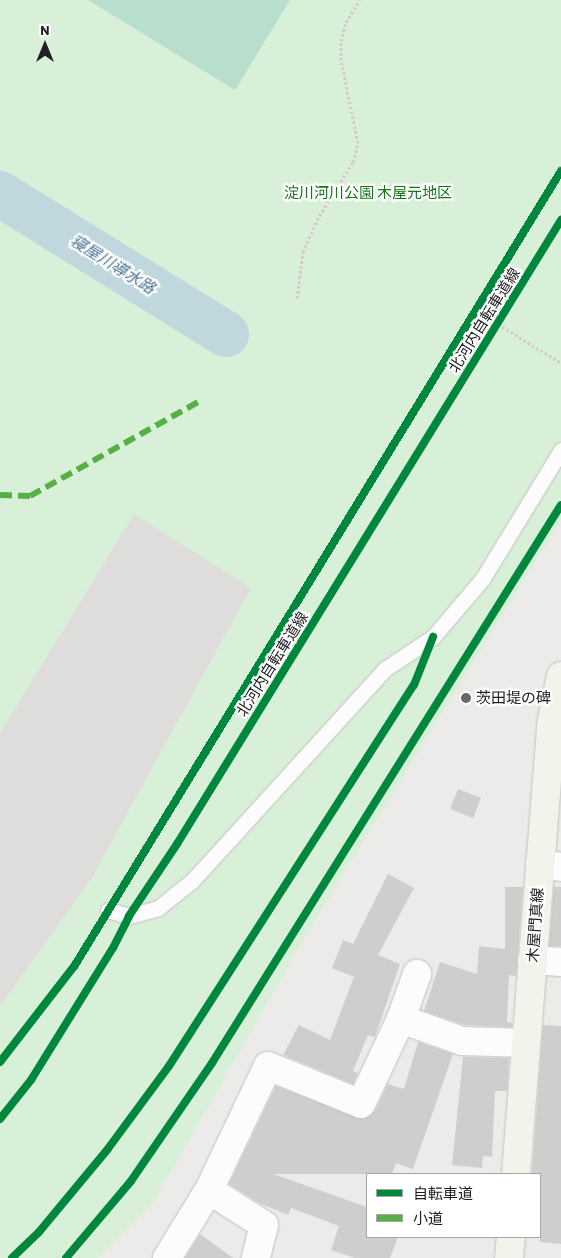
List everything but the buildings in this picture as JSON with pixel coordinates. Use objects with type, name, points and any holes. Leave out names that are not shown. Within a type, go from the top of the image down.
[{"type":"main road","name":"木屋門真線","points":[[516,1173],[532,960],[550,865],[554,775],[550,725],[561,676]]},
{"type":"main road","points":[[509,1258],[511,1238]]},
{"type":"street","points":[[532,960],[561,962]]},
{"type":"street","points":[[167,1258],[209,1190],[268,1066],[361,1104],[401,1019],[418,974]]},
{"type":"street","points":[[401,1019],[462,1041],[526,1043]]},
{"type":"street","points":[[209,1190],[264,1225],[256,1258]]},
{"type":"lane","points":[[108,910],[129,916],[158,908],[192,881],[385,669],[433,637],[484,578],[561,450]]},
{"type":"path","points":[[297,298],[304,252],[316,220],[352,162],[358,143],[341,60],[341,41],[346,22],[360,0]]},
{"type":"path","points":[[498,324],[561,363]]},
{"type":"green space","name":"淀川河川公園 木屋元地区","points":[[0,0],[561,0],[561,520],[308,932],[154,1202],[98,1258],[0,1258]]},
{"type":"green space","points":[[88,0],[290,0],[235,90]]},
{"type":"shaded area","points":[[134,514],[251,588],[90,881],[0,1006],[0,733]]},
{"type":"waterway","name":"寝屋川導水路","points":[[0,194],[226,334]]},
{"type":"marked path","points":[[0,495],[30,496],[202,400]]},
{"type":"cycle path","name":"北河内自転車道線","points":[[0,1062],[75,965],[561,171]]},
{"type":"cycle path","name":"北河内自転車道線","points":[[0,1119],[31,1080],[113,948],[129,916],[177,844],[561,220]]},
{"type":"cycle path","points":[[66,1258],[131,1181],[212,1063],[561,505]]},
{"type":"cycle path","points":[[12,1258],[39,1232],[107,1150],[169,1066],[414,685],[433,637]]},
{"type":"place","name":"茨田堤の碑","points":[[466,698]]}]
